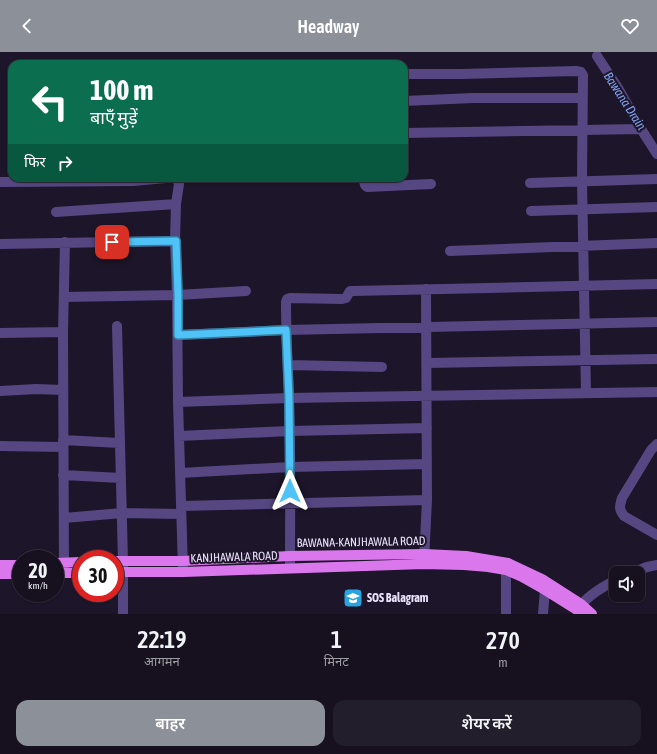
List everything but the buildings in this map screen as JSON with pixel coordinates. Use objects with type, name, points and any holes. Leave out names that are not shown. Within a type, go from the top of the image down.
[{"type":"main road","name":"BAWANA-KANJHAWALA ROAD","points":[[124,561],[182,561],[290,556],[424,559],[466,556],[507,567],[546,586],[580,609],[592,614]]},
{"type":"main road","name":"KANJHAWALA ROAD","points":[[124,572],[183,572],[290,568],[424,559]]},
{"type":"main road","points":[[0,565],[12,565]]},
{"type":"main road","points":[[0,574],[12,574]]},
{"type":"street","points":[[596,56],[618,88],[657,154]]},
{"type":"street","points":[[408,74],[576,71],[581,72],[583,75],[582,181],[586,393]]},
{"type":"street","points":[[408,101],[473,98],[582,98]]},
{"type":"street","points":[[408,133],[641,129]]},
{"type":"street","points":[[530,182],[657,179]]},
{"type":"street","points":[[178,182],[176,204],[176,241],[178,295],[178,402],[183,572]]},
{"type":"street","points":[[364,182],[367,187],[431,184]]},
{"type":"street","points":[[56,212],[176,204]]},
{"type":"street","points":[[531,211],[657,207]]},
{"type":"street","points":[[0,244],[176,241]]},
{"type":"street","points":[[61,550],[64,518],[63,332],[65,242]]},
{"type":"street","points":[[450,251],[657,243]]},
{"type":"street","points":[[290,568],[290,431],[286,330],[287,299],[342,299],[346,298],[350,291],[657,284]]},
{"type":"street","points":[[424,559],[427,500],[426,289]]},
{"type":"street","points":[[64,297],[178,295],[246,291]]},
{"type":"street","points":[[178,335],[286,330],[657,322]]},
{"type":"street","points":[[117,326],[122,512],[120,550]]},
{"type":"street","points":[[0,333],[63,332]]},
{"type":"street","points":[[426,362],[657,359]]},
{"type":"street","points":[[288,365],[382,367]]},
{"type":"street","points":[[0,391],[36,389],[63,390]]},
{"type":"street","points":[[178,402],[289,398],[657,392]]},
{"type":"street","points":[[179,436],[290,431],[427,428]]},
{"type":"street","points":[[0,446],[120,443]]},
{"type":"street","points":[[657,444],[651,450],[622,498],[620,511],[624,516],[657,535]]},
{"type":"street","points":[[180,473],[290,467],[427,464]]},
{"type":"street","points":[[63,475],[121,478]]},
{"type":"street","points":[[64,518],[122,512],[290,503],[427,500]]},
{"type":"street","points":[[645,568],[657,565]]},
{"type":"street","points":[[506,614],[507,567]]},
{"type":"street","points":[[580,609],[595,593],[609,584]]},
{"type":"street","points":[[543,614],[546,586]]},
{"type":"street","points":[[122,602],[123,614]]},
{"type":"place","name":"SOS Balagram","points":[[353,598]]},
{"type":"route","points":[[112,242],[176,241],[178,335],[286,330],[289,398],[290,491]]},
{"type":"water label","name":"Bawana Drain","points":[[625,101]]}]
